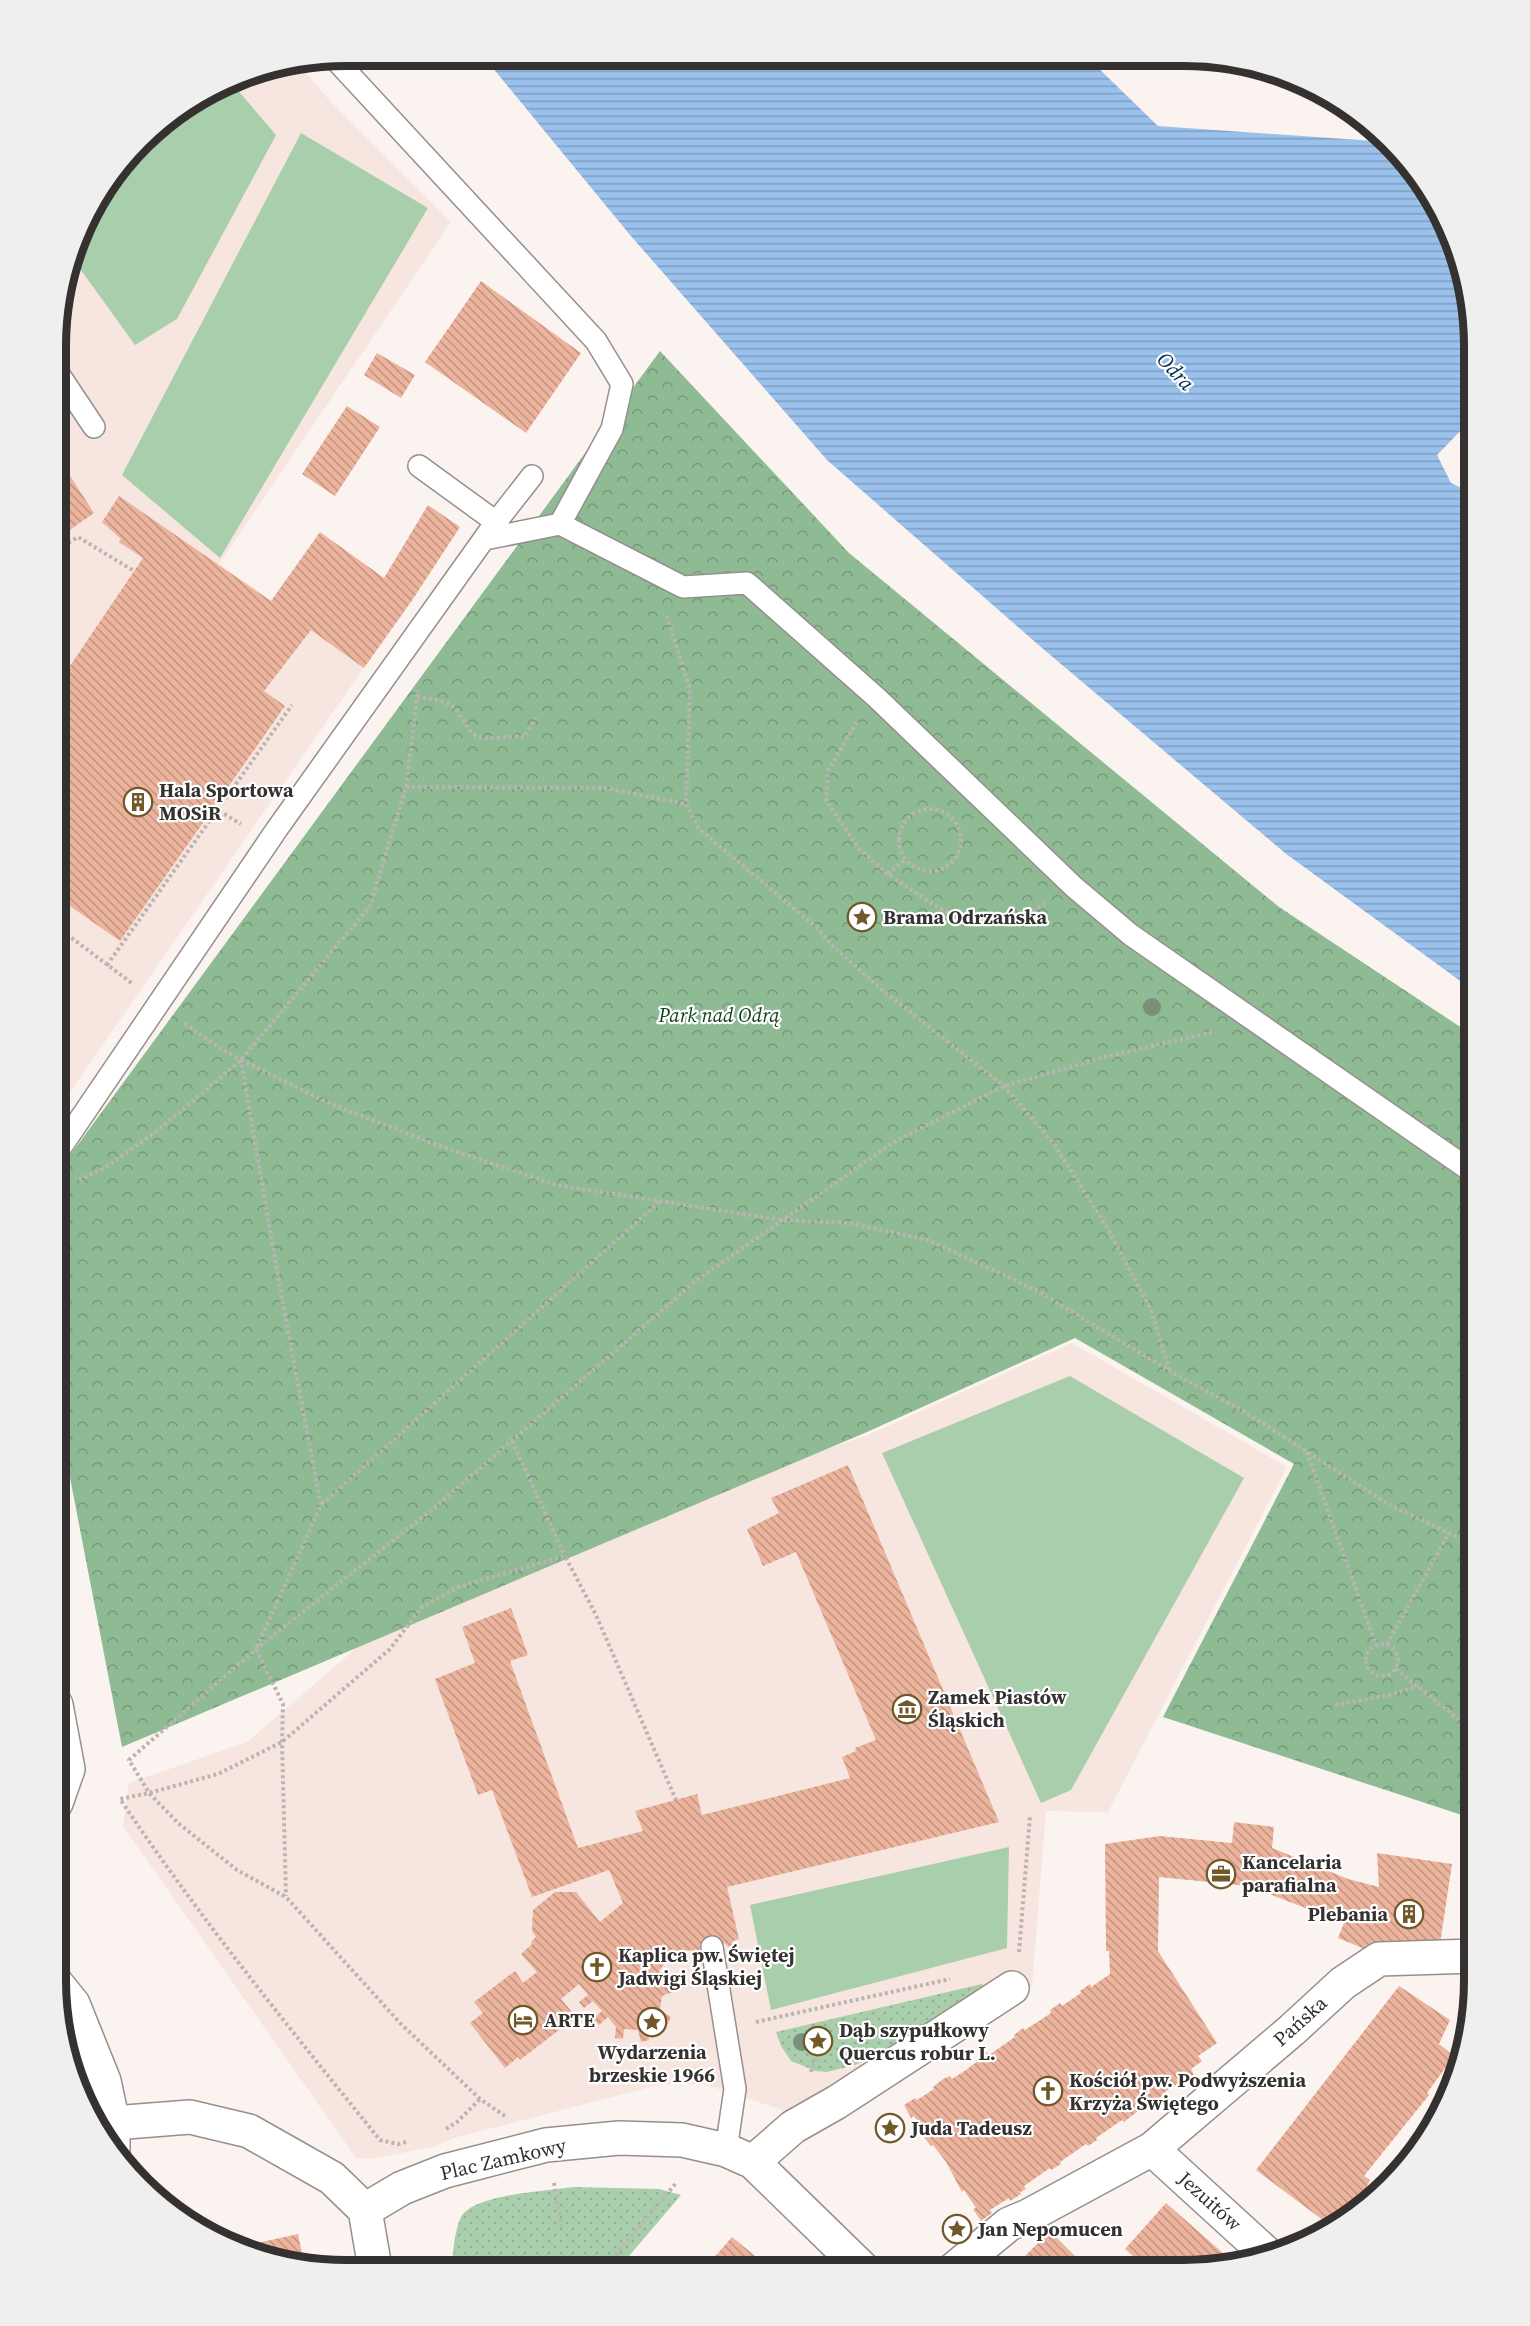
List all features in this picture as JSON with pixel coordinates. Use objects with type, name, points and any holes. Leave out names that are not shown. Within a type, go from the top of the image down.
[{"type":"street","points":[[66,1758],[68,1769],[66,1775]]},
{"type":"street","name":"Pańska","points":[[965,2260],[1009,2224],[1152,2149],[1292,2030],[1343,1983],[1379,1959],[1464,1956]]},
{"type":"street","points":[[853,2260],[740,2156],[837,2102],[1012,1988]]},
{"type":"street","points":[[67,1996],[73,2004],[104,2081],[113,2135]]},
{"type":"street","points":[[114,2138],[190,2117],[249,2131],[332,2178],[365,2210],[374,2260]]},
{"type":"street","name":"Plac Zamkowy","points":[[365,2210],[402,2188],[445,2171],[546,2145],[619,2138],[682,2140],[740,2156]]},
{"type":"street","name":"Jezuitów","points":[[1152,2149],[1261,2249]]},
{"type":"lane","points":[[342,66],[596,341],[622,384],[612,429],[560,524]]},
{"type":"lane","points":[[66,385],[94,427]]},
{"type":"lane","points":[[419,466],[490,531],[560,524],[683,586],[747,583],[877,698],[1074,887],[1131,935],[1464,1166]]},
{"type":"lane","points":[[66,1140],[277,829],[490,531],[532,477]]},
{"type":"lane","points":[[712,1947],[735,2089],[740,2156]]},
{"type":"path","points":[[66,544],[78,537],[134,572]]},
{"type":"path","points":[[655,572],[690,690],[686,804],[699,829],[816,927],[834,948],[882,990],[1004,1086],[1054,1144],[1108,1229],[1151,1310],[1170,1371]]},
{"type":"path","points":[[66,1187],[105,1168],[157,1131],[241,1060],[370,906],[406,787],[418,686]]},
{"type":"path","points":[[417,697],[439,701],[453,707],[475,735],[484,738],[514,735],[524,737],[536,718]]},
{"type":"path","points":[[877,698],[861,716],[828,771],[826,800],[859,849],[888,874],[935,906],[954,915],[980,921],[1007,920],[1030,913],[1074,887]]},
{"type":"path","points":[[107,965],[219,811],[292,705]]},
{"type":"path","points":[[406,787],[605,788],[686,804]]},
{"type":"path","points":[[934,809],[952,818],[961,836],[957,855],[951,862],[943,868],[933,870],[914,866],[906,859],[901,851],[900,840],[901,830],[906,820],[914,814],[934,809]]},
{"type":"path","points":[[219,811],[224,813]]},
{"type":"path","points":[[888,874],[906,859]]},
{"type":"path","points":[[66,934],[219,1048],[329,1103],[437,1145],[556,1185],[782,1220],[850,1223],[928,1240],[1036,1290],[1170,1371],[1250,1415],[1388,1504],[1464,1540]]},
{"type":"path","points":[[562,2230],[546,2145],[480,2099],[401,2024],[286,1897],[237,1870],[178,1823],[148,1793],[129,1760],[256,1649],[434,1508],[697,1280],[894,1142],[1004,1086],[1105,1057],[1255,1023]]},
{"type":"path","points":[[241,1060],[281,1294],[321,1505]]},
{"type":"path","points":[[256,1649],[321,1505],[659,1202]]},
{"type":"path","points":[[512,1441],[565,1556],[596,1615],[676,1800]]},
{"type":"path","points":[[1307,1452],[1376,1645]]},
{"type":"path","points":[[1387,1644],[1449,1533]]},
{"type":"path","points":[[415,2140],[398,2144],[380,2139],[213,1928],[153,1849],[120,1799],[218,1774],[282,1742],[390,1649],[422,1607],[458,1587],[565,1556]]},
{"type":"path","points":[[1387,1644],[1396,1650],[1399,1660],[1396,1670],[1389,1675],[1376,1675],[1368,1668],[1365,1658],[1373,1646],[1387,1644]]},
{"type":"path","points":[[256,1649],[283,1704],[286,1897]]},
{"type":"path","points":[[1396,1670],[1464,1724]]},
{"type":"path","points":[[1335,1705],[1389,1695],[1418,1686]]},
{"type":"path","points":[[1012,1988],[1019,1962],[1030,1816]]},
{"type":"path","points":[[726,2029],[951,1979]]},
{"type":"path","points":[[443,2131],[457,2122],[480,2099]]},
{"type":"path","points":[[612,2260],[677,2182]]},
{"type":"shaded area","points":[[303,69],[331,102],[451,222],[219,564],[365,666],[66,1098],[66,346],[71,291],[87,239],[103,206],[135,161],[161,135],[206,103],[239,87]]},
{"type":"shaded area","points":[[1072,1343],[1287,1467],[1108,1812],[1046,1811],[1032,1986],[822,2123],[703,2084],[662,2084],[454,2138],[433,2147],[371,2159],[356,2158],[123,1826],[129,1783],[247,1742],[417,1596],[868,1435]]},
{"type":"green space","points":[[236,88],[276,135],[177,319],[135,345],[78,266],[87,239],[103,206],[135,161],[161,135],[190,113]]},
{"type":"green space","points":[[301,133],[428,208],[220,558],[122,475]]},
{"type":"green space","name":"Park nad Odrą","points":[[660,351],[849,553],[1279,907],[1464,1029],[1464,1816],[1163,1717],[1294,1464],[1075,1338],[867,1432],[122,1747],[66,1457],[66,1161]]},
{"type":"green space","points":[[1070,1376],[1244,1478],[1071,1790],[1041,1803],[882,1453]]},
{"type":"green space","points":[[1009,1847],[1007,1948],[771,2010],[750,1905]]},
{"type":"green space","points":[[982,1984],[984,1987],[913,2039],[855,2065],[827,2072],[816,2071],[791,2061],[781,2046],[776,2032]]},
{"type":"green space","points":[[573,2187],[659,2189],[681,2195],[626,2260],[453,2260],[457,2229],[461,2217],[469,2209],[496,2198]]},
{"type":"water","name":"Odra","points":[[491,66],[1096,66],[1158,126],[1375,141],[1395,161],[1427,206],[1449,256],[1462,309],[1464,427],[1437,455],[1451,483],[1464,489],[1464,984],[1285,853],[1042,648],[827,460],[630,235]]},
{"type":"building","points":[[481,281],[581,353],[526,433],[425,362]]},
{"type":"building","points":[[377,353],[415,375],[401,398],[364,375]]},
{"type":"building","points":[[347,406],[380,427],[335,496],[302,474]]},
{"type":"building","points":[[66,469],[94,513],[66,532]]},
{"type":"building","name":"Hala Sportowa MOSiR","points":[[119,496],[271,601],[320,532],[384,578],[428,505],[460,527],[364,668],[311,630],[264,691],[285,706],[120,941],[66,903],[66,672],[143,558],[119,542],[121,539],[102,522]]},
{"type":"building","name":"Zamek Piastów Śląskich","points":[[848,1465],[999,1822],[727,1887],[739,1939],[733,1941],[728,1947],[725,1943],[700,1950],[698,1954],[694,1954],[691,1950],[680,1952],[674,1957],[672,1954],[659,1971],[671,1985],[673,1992],[662,1996],[660,2010],[671,2017],[668,2024],[656,2018],[647,2027],[649,2040],[641,2042],[638,2030],[624,2029],[623,2039],[615,2038],[616,2027],[608,2017],[599,2025],[593,2019],[602,2011],[593,2001],[584,2008],[579,2002],[588,1995],[579,1984],[561,1999],[576,2017],[520,2060],[518,2057],[505,2068],[470,2023],[483,2013],[474,2002],[515,1971],[523,1983],[537,1972],[521,1954],[536,1937],[532,1931],[533,1910],[555,1892],[576,1892],[600,1922],[623,1903],[609,1870],[532,1897],[492,1790],[478,1795],[435,1679],[475,1663],[462,1627],[511,1608],[528,1655],[510,1661],[578,1848],[643,1831],[635,1811],[697,1794],[702,1815],[850,1778],[842,1757],[856,1751],[855,1748],[876,1740],[796,1552],[763,1566],[747,1529],[779,1513],[771,1498]]},
{"type":"building","points":[[1234,1822],[1274,1827],[1272,1848],[1348,1879],[1379,1887],[1377,1853],[1452,1864],[1440,1944],[1396,1941],[1365,1949],[1338,1938],[1344,1923],[1249,1886],[1159,1877],[1158,1951],[1217,2043],[1198,2056],[1202,2061],[1191,2069],[1194,2075],[1183,2083],[1181,2081],[1154,2102],[1152,2100],[1124,2122],[1122,2120],[1088,2146],[1086,2144],[1060,2162],[1061,2164],[1051,2170],[1050,2168],[1024,2186],[1026,2189],[1020,2192],[1021,2194],[1010,2201],[1009,2198],[990,2210],[992,2213],[981,2221],[973,2209],[976,2208],[964,2190],[962,2192],[946,2162],[923,2136],[926,2133],[914,2116],[911,2118],[904,2105],[934,2089],[933,2087],[943,2079],[950,2076],[952,2079],[987,2052],[989,2055],[1015,2037],[1014,2035],[1023,2028],[1025,2030],[1051,2013],[1050,2010],[1060,2003],[1062,2006],[1090,1984],[1091,1987],[1110,1974],[1109,1951],[1106,1951],[1105,1844],[1160,1836],[1232,1843]]},
{"type":"building","points":[[1399,1986],[1450,2020],[1439,2044],[1453,2055],[1453,2058],[1427,2093],[1429,2095],[1364,2176],[1370,2180],[1363,2196],[1355,2202],[1325,2222],[1256,2170]]},
{"type":"building","points":[[1166,2203],[1227,2257],[1138,2260],[1125,2249]]},
{"type":"building","points":[[1050,2231],[1079,2260],[1021,2260]]},
{"type":"building","points":[[298,2234],[303,2257],[291,2255],[253,2244]]},
{"type":"building","points":[[732,2237],[760,2260],[712,2260]]},
{"type":"place","name":"Hala Sportowa MOSiR","points":[[138,802]]},
{"type":"place","name":"Brama Odrzańska","points":[[862,917]]},
{"type":"place","name":"Zamek Piastów Śląskich","points":[[907,1709]]},
{"type":"place","name":"Kancelaria parafialna","points":[[1221,1874]]},
{"type":"place","name":"Plebania","points":[[1409,1914]]},
{"type":"place","name":"Kaplica pw. Świętej Jadwigi Śląskiej","points":[[597,1967]]},
{"type":"place","name":"ARTE","points":[[523,2020]]},
{"type":"place","name":"Wydarzenia brzeskie 1966","points":[[652,2022]]},
{"type":"place","name":"Dąb szypułkowy Quercus robur L.","points":[[818,2041]]},
{"type":"place","name":"Kościół pw. Podwyższenia Krzyża Świętego","points":[[1048,2091]]},
{"type":"place","name":"Juda Tadeusz","points":[[890,2128]]},
{"type":"place","name":"Jan Nepomucen","points":[[957,2229]]}]
